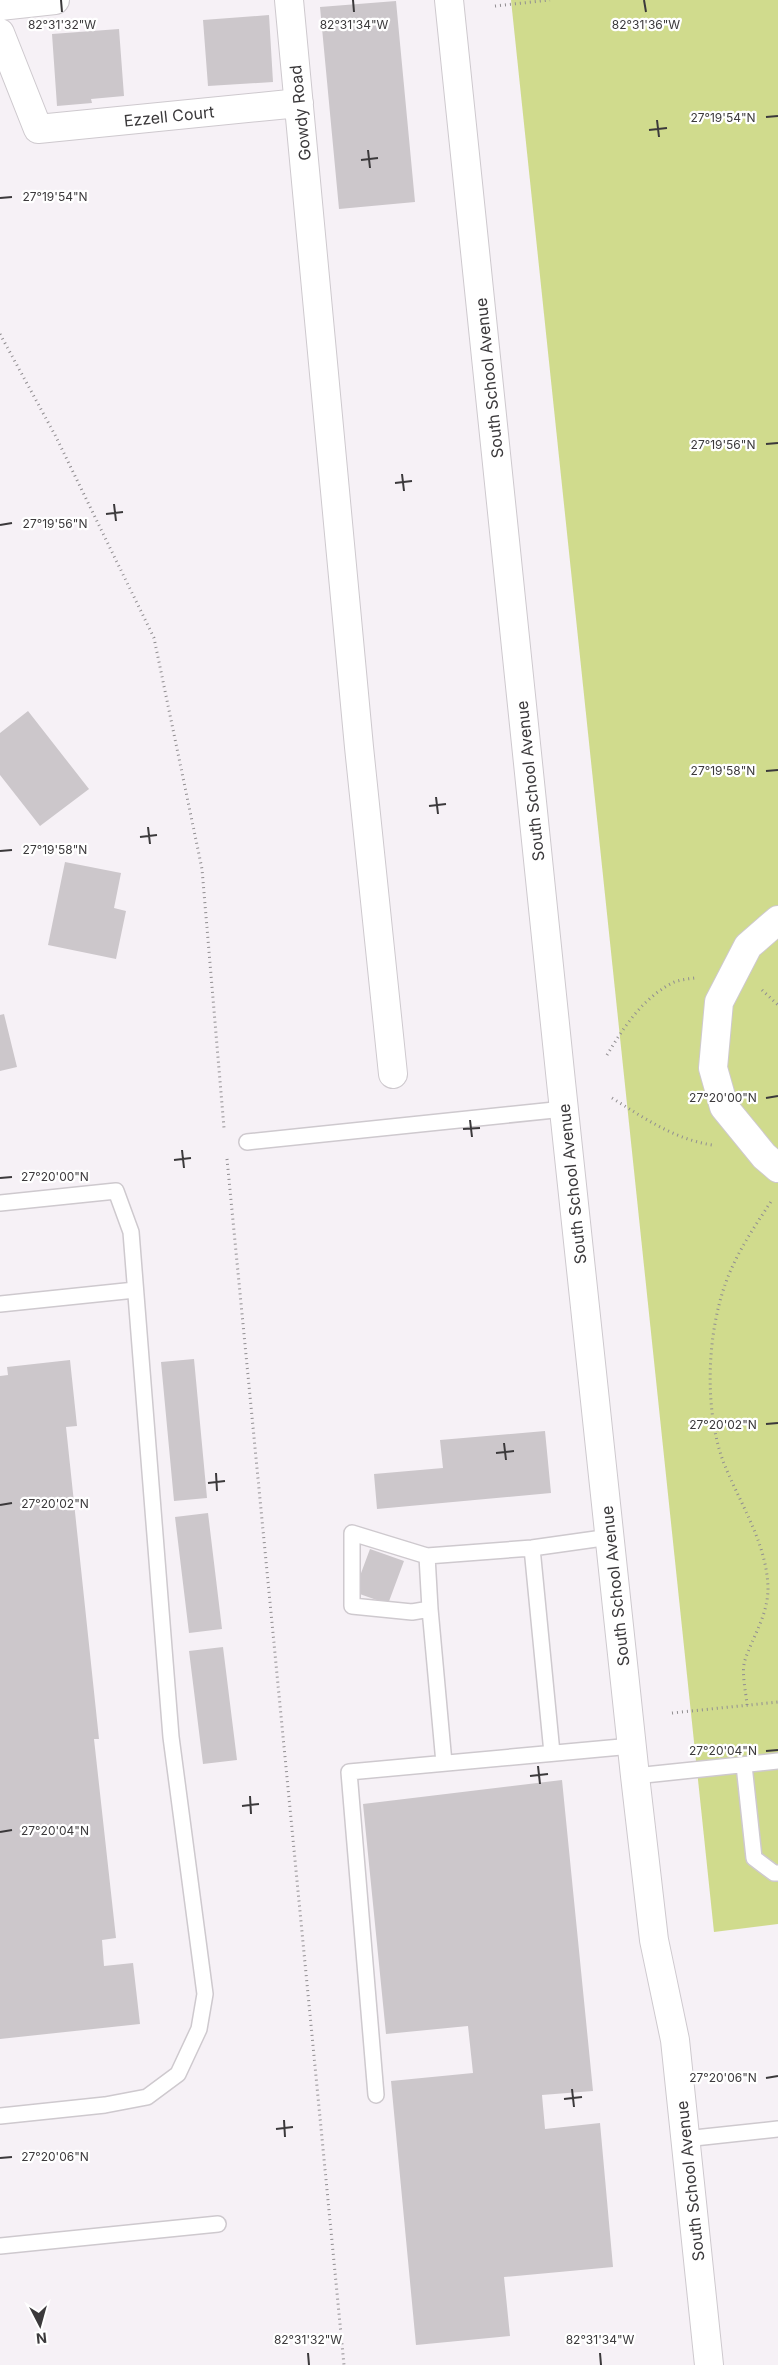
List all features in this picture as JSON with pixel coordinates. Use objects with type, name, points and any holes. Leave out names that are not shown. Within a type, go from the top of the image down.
[{"type":"street","points":[[0,6],[55,0]]},
{"type":"street","name":"Gowdy Road","points":[[289,0],[359,747],[394,1074]]},
{"type":"street","name":"South School Avenue","points":[[449,0],[635,1776],[654,1940],[675,2040],[709,2365]]},
{"type":"street","name":"Ezzell Court","points":[[0,33],[38,129],[299,103]]},
{"type":"street","points":[[778,920],[748,946],[719,1002],[713,1068],[724,1107],[764,1156],[778,1168]]},
{"type":"lane","points":[[247,1142],[564,1109]]},
{"type":"lane","points":[[0,1203],[116,1191],[131,1232],[171,1737],[205,1994],[199,2029],[178,2074],[148,2097],[105,2105],[0,2116]]},
{"type":"lane","points":[[0,1304],[135,1290]]},
{"type":"lane","points":[[430,1609],[412,1612],[352,1606],[352,1533],[427,1556],[532,1548],[610,1537]]},
{"type":"lane","points":[[532,1548],[552,1753]]},
{"type":"lane","points":[[427,1556],[444,1763]]},
{"type":"lane","points":[[376,2095],[349,1772],[632,1746]]},
{"type":"lane","points":[[635,1776],[778,1761]]},
{"type":"lane","points":[[744,1765],[754,1858],[774,1873],[778,1873]]},
{"type":"lane","points":[[685,2139],[778,2129]]},
{"type":"lane","points":[[0,2246],[218,2224]]},
{"type":"path","points":[[495,6],[550,0]]},
{"type":"path","points":[[0,334],[55,435],[154,638],[202,869],[225,1132]]},
{"type":"path","points":[[607,1055],[625,1026],[646,1002],[673,982],[702,976]]},
{"type":"path","points":[[761,989],[778,1005]]},
{"type":"path","points":[[612,1098],[664,1130],[692,1142],[715,1145]]},
{"type":"path","points":[[226,1151],[344,2365]]},
{"type":"path","points":[[746,1705],[744,1662],[762,1621],[768,1589],[764,1553],[723,1460],[712,1421],[710,1349],[726,1283],[748,1236],[774,1197]]},
{"type":"path","points":[[672,1713],[778,1702]]},
{"type":"green space","points":[[511,0],[778,0],[778,1924],[714,1932]]},
{"type":"building","points":[[396,1],[415,202],[339,209],[320,7]]},
{"type":"building","points":[[269,15],[273,82],[208,86],[203,20]]},
{"type":"building","points":[[119,29],[124,96],[91,99],[92,103],[57,106],[52,34]]},
{"type":"building","points":[[28,711],[89,789],[40,826],[0,775],[0,733]]},
{"type":"building","points":[[65,862],[121,873],[114,908],[126,911],[116,959],[48,945]]},
{"type":"building","points":[[4,1014],[17,1067],[0,1071],[0,1015]]},
{"type":"building","points":[[194,1359],[207,1498],[174,1501],[161,1362]]},
{"type":"building","points":[[70,1360],[77,1426],[66,1427],[99,1739],[94,1739],[116,1938],[102,1940],[104,1966],[133,1963],[140,2024],[0,2039],[0,1376],[8,1375],[7,1367]]},
{"type":"building","points":[[545,1431],[551,1493],[377,1509],[374,1474],[443,1468],[440,1440]]},
{"type":"building","points":[[208,1513],[222,1629],[189,1633],[175,1517]]},
{"type":"building","points":[[370,1549],[404,1561],[388,1604],[354,1592]]},
{"type":"building","points":[[223,1647],[237,1760],[203,1764],[189,1651]]},
{"type":"building","points":[[562,1780],[593,2091],[542,2095],[545,2129],[600,2123],[613,2267],[504,2277],[510,2336],[416,2345],[391,2081],[473,2073],[468,2026],[386,2034],[363,1804]]}]
